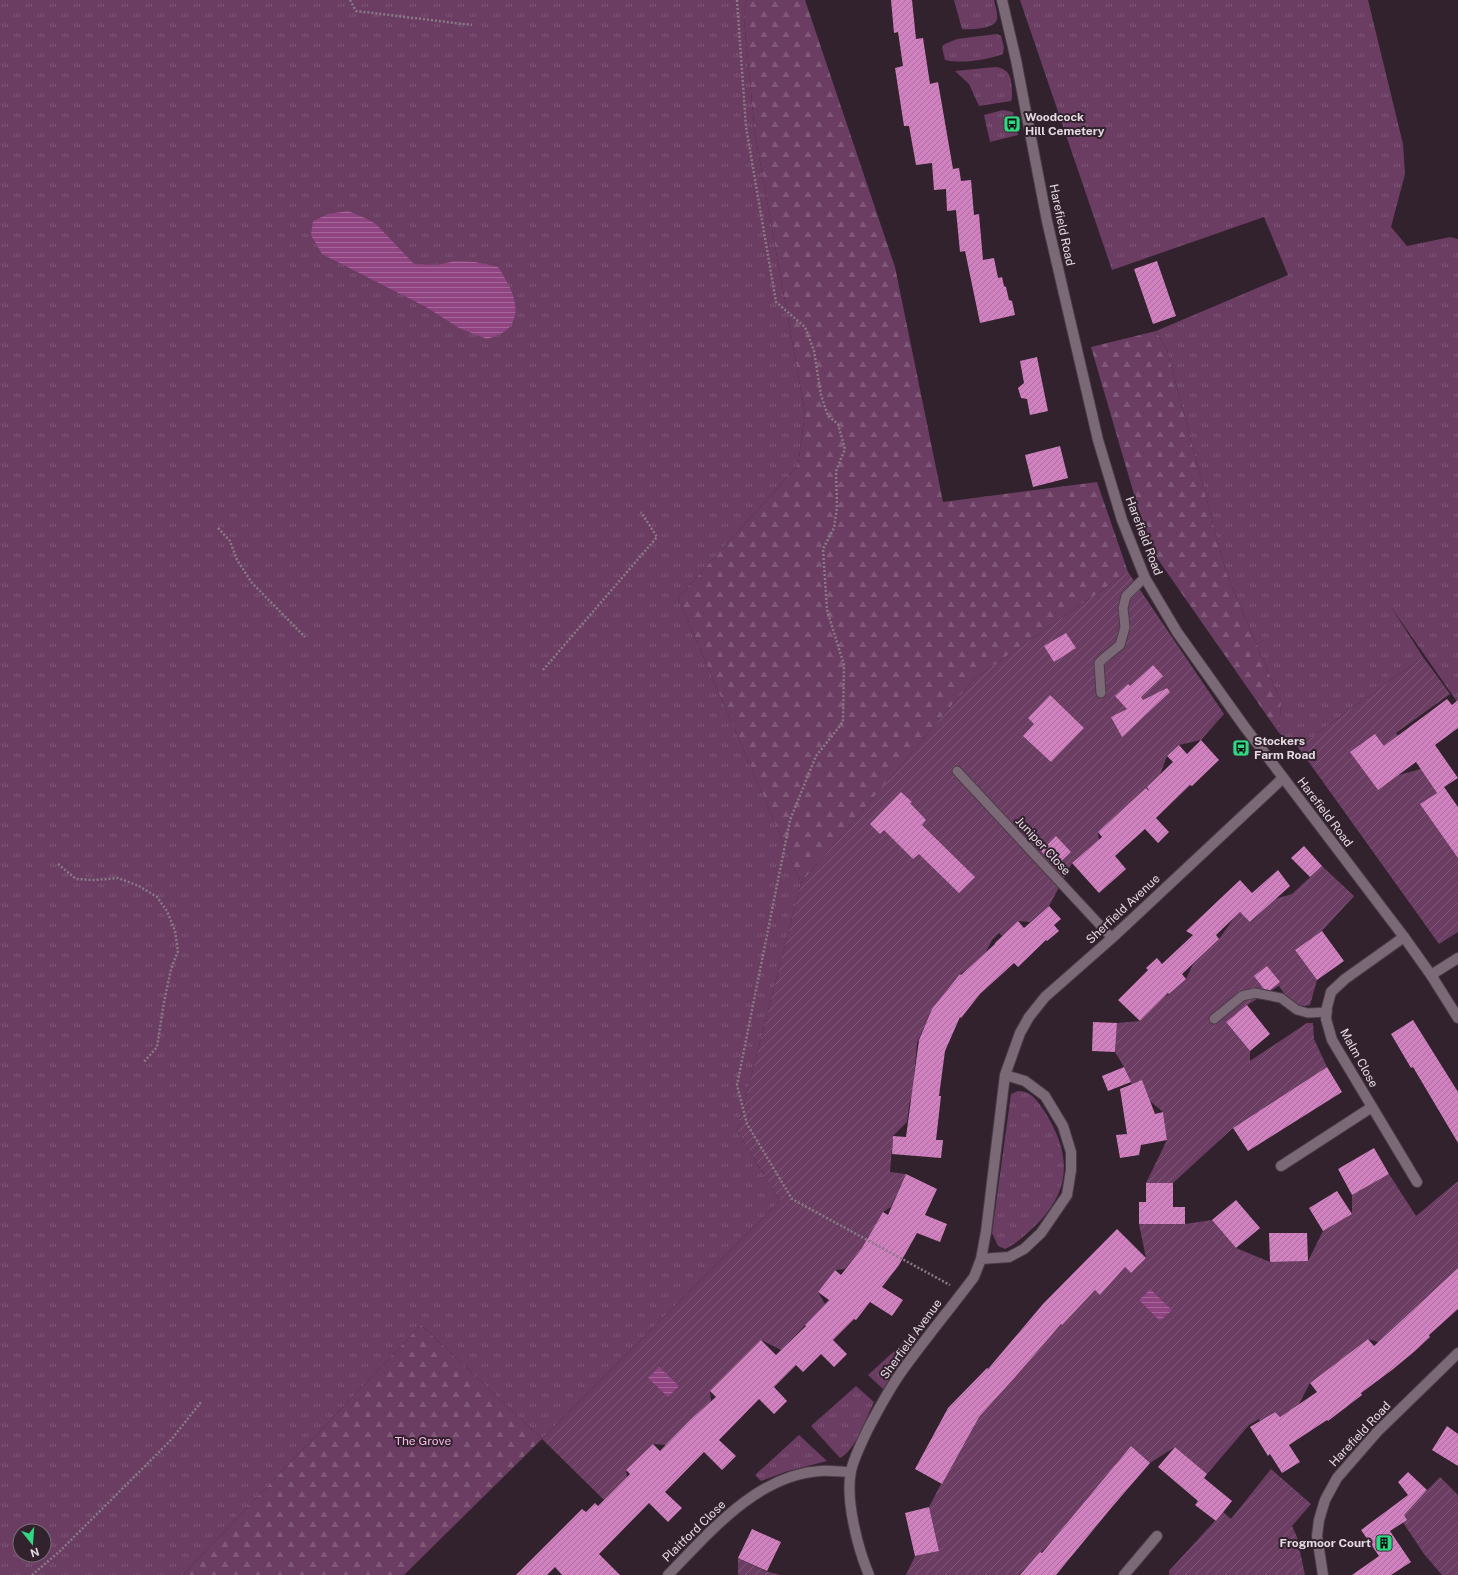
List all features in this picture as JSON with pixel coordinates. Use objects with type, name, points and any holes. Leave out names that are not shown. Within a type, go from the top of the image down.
[{"type":"street","name":"Harefield Road","points":[[1002,0],[1016,60],[1047,221],[1098,440],[1122,520],[1144,577],[1178,632],[1244,726],[1404,937],[1431,975],[1458,1018]]},
{"type":"street","name":"Sherfield Avenue","points":[[869,1575],[864,1564],[855,1529],[850,1498],[851,1472],[859,1448],[877,1412],[901,1372],[974,1277],[981,1259],[986,1232],[1005,1076],[1020,1033],[1029,1017],[1045,997],[1112,938],[1283,778]]},
{"type":"street","name":"Malm Close","points":[[1404,937],[1345,979],[1332,992],[1326,1012],[1326,1019],[1332,1040],[1417,1182]]},
{"type":"street","points":[[1431,975],[1458,958]]},
{"type":"street","points":[[981,1259],[1009,1257],[1024,1249],[1041,1233],[1067,1195],[1071,1170],[1071,1152],[1062,1126],[1044,1096],[1025,1081],[1005,1076]]},
{"type":"street","name":"Malm Close","points":[[1281,1166],[1372,1107]]},
{"type":"street","name":"Harefield Road","points":[[1323,1575],[1317,1536],[1319,1520],[1325,1500],[1337,1478],[1377,1432],[1458,1353]]},
{"type":"street","name":"Plaitford Close","points":[[668,1575],[722,1519],[748,1499],[773,1484],[797,1476],[820,1471],[851,1472]]},
{"type":"street","points":[[1124,1575],[1157,1536]]},
{"type":"lane","points":[[1101,693],[1099,663],[1120,645],[1125,627],[1123,608],[1126,596],[1144,577]]},
{"type":"lane","name":"Juniper Close","points":[[957,771],[1112,938]]},
{"type":"lane","points":[[1214,1019],[1242,996],[1255,993],[1281,998],[1297,1010],[1308,1013],[1326,1012]]},
{"type":"path","points":[[350,0],[356,11],[472,25]]},
{"type":"path","points":[[737,0],[746,127],[776,302],[805,327],[814,352],[820,395],[828,416],[838,424],[845,449],[836,470],[837,508],[834,528],[823,548],[827,610],[844,665],[843,722],[816,756],[790,820],[737,1084],[747,1124],[792,1199],[946,1282],[962,1293]]},
{"type":"path","points":[[543,670],[657,537],[641,512]]},
{"type":"path","points":[[218,528],[230,541],[237,560],[252,583],[305,638]]},
{"type":"path","points":[[58,864],[76,879],[95,880],[118,878],[139,886],[157,897],[167,911],[175,931],[178,951],[171,969],[157,1047],[143,1063]]},
{"type":"path","points":[[32,1575],[60,1551],[172,1440],[200,1402]]},
{"type":"green space","points":[[0,0],[746,0],[744,19],[755,134],[805,413],[798,465],[678,598],[801,883],[737,1131],[780,1201],[542,1439],[421,1325],[183,1575],[0,1575]]},
{"type":"green space","points":[[746,0],[805,0],[895,267],[943,502],[1097,482],[1128,572],[975,678],[801,883],[678,598],[798,465],[805,413],[755,134],[744,19]]},
{"type":"green space","points":[[954,0],[994,0],[997,19],[992,25],[987,27],[962,29]]},
{"type":"green space","points":[[1020,0],[1368,0],[1403,144],[1405,174],[1391,227],[1407,246],[1450,237],[1458,239],[1458,703],[1391,607],[1423,657],[1298,747],[1279,733],[1281,702],[1226,572],[1167,350],[1156,331],[1288,275],[1264,217],[1112,270]]},
{"type":"green space","points":[[997,34],[1001,36],[1004,47],[1003,54],[974,61],[959,62],[945,60],[942,47],[945,44],[957,39]]},
{"type":"green space","points":[[996,67],[1002,68],[1009,74],[1012,88],[1011,101],[979,106],[969,84],[955,71]]},
{"type":"green space","points":[[1003,110],[1013,112],[1018,135],[990,142],[984,115]]},
{"type":"green space","points":[[1156,331],[1167,350],[1226,572],[1281,702],[1279,733],[1157,558],[1138,508],[1091,347]]},
{"type":"green space","points":[[1128,572],[1224,714],[1201,740],[1179,745],[1167,756],[1160,775],[1098,832],[1099,840],[1072,863],[1049,906],[1030,922],[1018,921],[1002,936],[999,933],[992,940],[985,954],[960,974],[931,1012],[917,1043],[914,1078],[928,1088],[910,1100],[907,1122],[893,1136],[890,1172],[906,1174],[891,1207],[883,1212],[863,1247],[845,1269],[835,1270],[818,1292],[825,1304],[781,1350],[761,1340],[710,1391],[711,1402],[690,1420],[666,1445],[653,1444],[626,1470],[627,1477],[604,1500],[542,1439],[780,1201],[737,1131],[801,883],[975,678]]},
{"type":"green space","points":[[1423,657],[1450,694],[1396,733],[1405,745],[1391,763],[1399,775],[1421,769],[1437,793],[1421,804],[1458,839],[1458,932],[1439,944],[1298,747]]},
{"type":"green space","points":[[1322,866],[1354,896],[1322,931],[1295,950],[1317,980],[1310,1005],[1297,1007],[1290,1002],[1279,986],[1247,1005],[1226,1022],[1250,1051],[1250,1061],[1307,1023],[1313,1023],[1314,1039],[1327,1067],[1233,1128],[1173,1183],[1146,1183],[1167,1140],[1163,1112],[1150,1101],[1142,1081],[1132,1085],[1115,1052],[1117,1023],[1140,1021],[1164,997],[1186,979],[1193,964],[1219,939],[1240,912],[1251,922],[1275,899],[1292,894]]},
{"type":"green space","points":[[1018,1091],[1023,1091],[1031,1095],[1045,1112],[1059,1140],[1063,1154],[1064,1168],[1058,1194],[1051,1208],[1028,1233],[1005,1249],[998,1246],[992,1233],[1011,1094]]},
{"type":"green space","points":[[1389,1174],[1416,1216],[1458,1181],[1458,1268],[1378,1342],[1368,1339],[1310,1383],[1299,1404],[1280,1417],[1274,1412],[1260,1421],[1259,1419],[1249,1425],[1207,1474],[1175,1447],[1150,1463],[1131,1446],[1052,1541],[1019,1575],[906,1575],[915,1556],[939,1551],[929,1507],[971,1426],[1050,1336],[1095,1290],[1100,1294],[1125,1267],[1131,1273],[1146,1258],[1139,1224],[1185,1224],[1212,1220],[1236,1248],[1270,1262],[1308,1261],[1323,1231],[1352,1214],[1352,1195]]},
{"type":"green space","name":"The Grove","points":[[421,1325],[542,1439],[404,1575],[183,1575]]},
{"type":"green space","points":[[914,1333],[918,1339],[883,1389],[868,1375]]},
{"type":"green space","points":[[856,1386],[874,1402],[856,1441],[846,1454],[840,1458],[811,1426]]},
{"type":"green space","points":[[799,1435],[827,1461],[785,1472],[761,1481],[755,1475]]},
{"type":"green space","points":[[1271,1469],[1311,1504],[1292,1526],[1297,1537],[1305,1575],[1169,1575],[1169,1571],[1223,1512],[1231,1519]]},
{"type":"green space","points":[[1440,1477],[1458,1495],[1458,1575],[1442,1575],[1424,1554],[1400,1518]]},
{"type":"green space","points":[[738,1558],[765,1571],[781,1575],[738,1575]]},
{"type":"shaded area","points":[[348,211],[376,224],[414,264],[437,265],[455,261],[475,262],[498,267],[510,287],[515,303],[514,318],[509,328],[487,339],[459,328],[426,307],[322,254],[311,235],[313,221],[329,214]]},
{"type":"shaded area","points":[[1150,1289],[1172,1310],[1160,1321],[1139,1300]]},
{"type":"shaded area","points":[[659,1367],[679,1386],[668,1397],[648,1378]]},
{"type":"building","points":[[891,0],[912,0],[916,39],[923,38],[930,84],[938,82],[953,169],[959,168],[961,181],[971,180],[974,215],[979,214],[983,260],[994,258],[998,278],[1002,277],[1009,300],[1012,301],[1015,315],[980,323],[965,251],[960,252],[956,210],[947,211],[946,189],[934,190],[932,163],[916,165],[909,126],[904,126],[895,68],[903,66],[898,32],[894,33]]},
{"type":"building","points":[[1157,261],[1176,316],[1153,324],[1134,269]]},
{"type":"building","points":[[1037,357],[1048,411],[1030,415],[1027,399],[1021,398],[1018,388],[1024,383],[1020,361]]},
{"type":"building","points":[[1060,446],[1068,478],[1033,487],[1025,455]]},
{"type":"building","points":[[1066,633],[1076,648],[1054,662],[1044,646]]},
{"type":"building","points":[[1153,665],[1163,676],[1141,697],[1143,700],[1167,688],[1170,692],[1122,737],[1111,717],[1127,709],[1115,696],[1128,684],[1130,686]]},
{"type":"building","points":[[1050,695],[1084,728],[1051,762],[1023,736],[1034,724],[1028,718]]},
{"type":"building","points":[[1447,699],[1452,705],[1458,700],[1458,728],[1435,745],[1458,778],[1444,787],[1458,807],[1458,858],[1420,804],[1437,793],[1416,762],[1378,790],[1350,752],[1375,734],[1384,746]]},
{"type":"building","points":[[1201,740],[1219,760],[1192,786],[1190,785],[1156,818],[1169,832],[1158,843],[1145,829],[1115,856],[1126,869],[1099,893],[1072,863],[1102,837],[1098,832],[1146,788],[1149,791],[1147,787],[1173,762],[1167,756],[1179,745],[1187,754]]},
{"type":"building","points":[[901,792],[912,802],[910,803],[926,820],[922,825],[975,877],[959,893],[919,854],[913,859],[884,830],[880,834],[870,824]]},
{"type":"building","points":[[1056,836],[1071,852],[1056,866],[1041,851]]},
{"type":"building","points":[[1304,846],[1322,866],[1310,877],[1291,858]]},
{"type":"building","points":[[1278,870],[1290,886],[1250,922],[1240,912],[1216,935],[1219,939],[1182,974],[1186,979],[1169,994],[1168,993],[1140,1021],[1118,1000],[1148,970],[1146,968],[1157,958],[1162,964],[1193,935],[1186,931],[1240,880],[1252,893]]},
{"type":"building","points":[[1049,906],[1061,919],[1054,925],[1059,931],[1047,941],[1046,940],[1018,967],[1014,963],[980,994],[961,1018],[960,1017],[945,1051],[939,1096],[941,1096],[936,1140],[943,1140],[941,1158],[892,1154],[893,1136],[906,1137],[919,1040],[932,1009],[960,974],[961,975],[995,944],[1018,921],[1024,928]]},
{"type":"building","points":[[1322,931],[1344,961],[1317,980],[1295,950]]},
{"type":"building","points":[[1267,966],[1280,982],[1270,990],[1264,989],[1254,976]]},
{"type":"building","points":[[1247,1005],[1270,1034],[1250,1051],[1226,1022]]},
{"type":"building","points":[[1413,1020],[1458,1092],[1458,1143],[1413,1067],[1411,1068],[1391,1034]]},
{"type":"building","points":[[1093,1022],[1117,1023],[1115,1052],[1092,1051]]},
{"type":"building","points":[[1124,1067],[1131,1082],[1108,1091],[1102,1076]]},
{"type":"building","points":[[1327,1067],[1342,1092],[1248,1151],[1233,1128]]},
{"type":"building","points":[[1142,1080],[1155,1114],[1163,1112],[1167,1140],[1141,1145],[1139,1155],[1120,1158],[1116,1135],[1127,1134],[1120,1089]]},
{"type":"building","points":[[1374,1148],[1389,1174],[1352,1195],[1338,1169]]},
{"type":"building","points":[[906,1174],[937,1189],[925,1215],[947,1224],[940,1242],[917,1233],[899,1265],[882,1287],[903,1300],[892,1316],[870,1302],[856,1320],[854,1319],[833,1340],[847,1354],[834,1367],[821,1354],[803,1372],[796,1365],[774,1387],[787,1401],[774,1414],[759,1399],[719,1440],[736,1456],[722,1470],[704,1452],[665,1492],[682,1508],[668,1522],[649,1503],[599,1554],[620,1575],[562,1575],[555,1567],[547,1575],[516,1575],[582,1509],[586,1512],[595,1503],[598,1506],[630,1474],[626,1470],[653,1444],[660,1451],[690,1420],[716,1397],[710,1391],[761,1340],[776,1355],[806,1326],[805,1325],[829,1300],[818,1292],[835,1270],[841,1275],[862,1248],[883,1212],[888,1215]]},
{"type":"building","points":[[1146,1183],[1173,1183],[1173,1207],[1185,1207],[1185,1224],[1139,1224],[1139,1202],[1146,1202]]},
{"type":"building","points":[[1337,1191],[1352,1214],[1323,1231],[1309,1208]]},
{"type":"building","points":[[1236,1200],[1260,1228],[1236,1248],[1212,1220]]},
{"type":"building","points":[[1117,1229],[1146,1258],[1131,1273],[1125,1267],[1100,1295],[1095,1290],[1062,1325],[1061,1324],[979,1417],[942,1484],[915,1469],[948,1408],[987,1368],[988,1369],[1043,1304]]},
{"type":"building","points":[[1269,1233],[1307,1233],[1308,1261],[1270,1262]]},
{"type":"building","points":[[1458,1268],[1458,1309],[1429,1335],[1430,1337],[1415,1351],[1361,1393],[1362,1395],[1328,1421],[1327,1420],[1289,1445],[1300,1462],[1282,1473],[1270,1454],[1268,1456],[1250,1427],[1275,1412],[1280,1417],[1317,1392],[1310,1383],[1368,1339],[1374,1346]]},
{"type":"building","points":[[1447,1426],[1458,1434],[1458,1466],[1432,1450]]},
{"type":"building","points":[[1131,1446],[1150,1463],[1056,1575],[1020,1575],[1040,1552],[1042,1553]]},
{"type":"building","points":[[1175,1447],[1207,1474],[1204,1478],[1232,1501],[1216,1521],[1195,1505],[1198,1501],[1158,1467]]},
{"type":"building","name":"Frogmoor Court","points":[[1408,1472],[1427,1490],[1404,1515],[1407,1520],[1390,1531],[1411,1562],[1391,1575],[1352,1575],[1379,1556],[1361,1530],[1408,1495],[1398,1482]]},
{"type":"building","points":[[929,1507],[939,1551],[915,1556],[905,1513]]},
{"type":"building","points":[[752,1529],[781,1542],[767,1571],[738,1558]]},
{"type":"place","name":"Woodcock Hill Cemetery","points":[[1012,124]]},
{"type":"place","name":"Stockers Farm Road","points":[[1241,748]]},
{"type":"place","name":"Frogmoor Court","points":[[1384,1543]]}]
